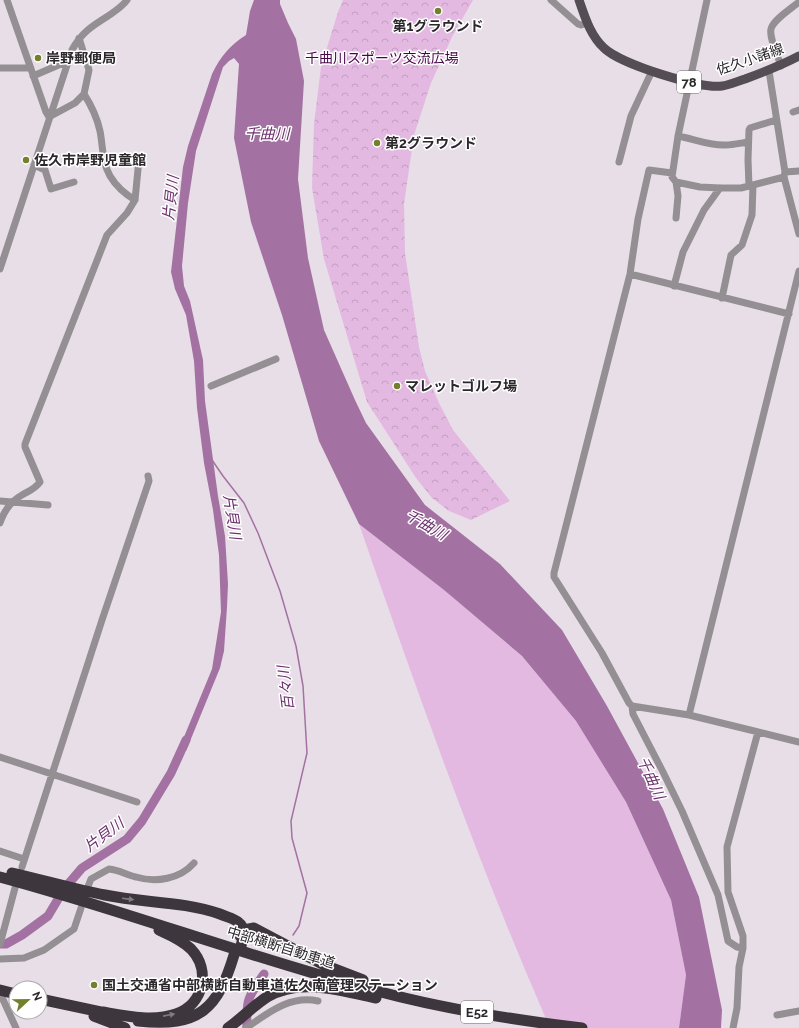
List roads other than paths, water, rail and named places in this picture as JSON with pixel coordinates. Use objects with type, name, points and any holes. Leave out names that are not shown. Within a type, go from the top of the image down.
[{"type":"highway","points":[[0,871],[48,888]]},
{"type":"highway","name":"中部横断自動車道","points":[[0,877],[14,884],[48,888],[231,948],[378,992],[447,1007],[582,1028]]},
{"type":"highway","points":[[82,900],[120,898],[193,906],[214,912],[238,922],[242,925],[243,931],[226,980],[217,999],[211,1008],[194,1020],[177,1026],[159,1026],[101,1015]]},
{"type":"highway","points":[[82,900],[167,934],[190,948],[202,968],[203,985],[192,1005],[181,1012],[166,1016],[150,1017],[101,1015]]},
{"type":"highway","points":[[243,931],[248,928],[254,928],[297,952],[336,971],[447,1007]]},
{"type":"highway","points":[[188,1028],[203,1020],[217,1007],[227,990],[237,950]]},
{"type":"highway","points":[[228,1028],[243,1023],[255,1006],[267,997],[294,987],[309,986],[396,1002],[447,1007]]},
{"type":"highway","points":[[48,1001],[144,1028]]},
{"type":"highway","points":[[101,1015],[125,1028]]},
{"type":"main road","name":"佐久小諸線","points":[[579,0],[587,23],[596,39],[608,52],[627,62],[689,82],[711,86],[722,86],[769,71],[799,56]]},
{"type":"street","points":[[7,0],[30,68],[49,117]]},
{"type":"street","points":[[0,269],[68,61],[79,38],[93,26],[122,7],[127,0]]},
{"type":"street","points":[[551,0],[578,24],[581,25],[587,23]]},
{"type":"street","points":[[676,218],[678,196],[676,182],[672,177],[672,173],[678,136],[707,0]]},
{"type":"street","points":[[781,66],[772,40],[771,29],[775,22],[799,2]]},
{"type":"street","points":[[49,117],[75,103],[84,94],[89,70],[79,38]]},
{"type":"street","points":[[33,76],[68,61]]},
{"type":"street","points":[[0,68],[30,68]]},
{"type":"street","points":[[619,162],[631,116],[652,71]]},
{"type":"street","points":[[769,71],[784,175],[798,230]]},
{"type":"street","points":[[84,94],[89,101],[100,132],[102,154],[108,172],[121,190],[135,200]]},
{"type":"street","points":[[722,298],[731,255],[742,245],[752,216],[748,142],[749,130],[750,128],[776,120]]},
{"type":"street","points":[[678,136],[704,143],[721,145],[748,142]]},
{"type":"street","points":[[0,522],[12,502],[35,488],[40,482],[25,444],[107,235],[127,213],[135,200],[139,159]]},
{"type":"street","points":[[34,165],[45,170],[51,189],[74,182]]},
{"type":"street","points":[[672,173],[649,170],[638,219],[630,274],[554,577],[602,653],[632,706],[633,714],[679,804],[718,895],[728,941],[737,947],[743,948]]},
{"type":"street","points":[[676,182],[700,187],[742,188],[799,171]]},
{"type":"street","points":[[674,286],[683,252],[704,210],[720,188]]},
{"type":"street","points":[[689,715],[799,271]]},
{"type":"street","points":[[630,274],[789,314]]},
{"type":"street","points":[[211,386],[276,359]]},
{"type":"street","points":[[0,851],[23,863],[149,481],[148,476]]},
{"type":"street","points":[[0,501],[48,505]]},
{"type":"street","points":[[632,706],[689,715],[799,742]]},
{"type":"street","points":[[733,1028],[737,1008],[739,966],[743,948],[743,936],[728,892],[727,847],[758,732]]},
{"type":"street","points":[[0,757],[137,802]]},
{"type":"street","points":[[0,959],[24,958],[44,950],[74,929],[82,900],[91,879],[110,868],[145,880],[175,876],[183,872],[194,863]]},
{"type":"street","points":[[0,944],[14,884]]},
{"type":"street","points":[[6,992],[2,1006],[16,1028]]},
{"type":"street","points":[[243,1023],[254,1023],[280,1006],[292,1002],[305,1000],[318,1001]]},
{"type":"street","points":[[777,1015],[799,1011]]},
{"type":"water","name":"千曲川","points":[[254,0],[280,0],[280,4],[296,39],[304,81],[298,179],[308,258],[324,330],[355,400],[366,423],[425,505],[500,564],[562,630],[607,706],[663,809],[699,897],[722,1010],[721,1028],[679,1028],[686,975],[671,900],[626,802],[576,721],[522,656],[444,590],[359,524],[319,441],[282,315],[251,222],[234,138],[239,64],[234,58],[223,67],[196,151],[188,203],[182,266],[184,286],[190,301],[203,360],[205,401],[225,536],[228,584],[224,651],[220,668],[186,751],[179,749],[212,669],[221,612],[219,555],[213,510],[204,463],[197,408],[194,361],[186,315],[175,289],[171,272],[183,167],[188,146],[212,74],[226,52],[246,35],[250,11]]},
{"type":"waterway","name":"百々川","points":[[212,460],[244,503],[258,533],[280,591],[296,646],[303,686],[307,753],[291,821],[292,838],[307,893],[299,926],[293,935]]},
{"type":"waterway","name":"片貝川","points":[[0,944],[6,944],[22,935],[48,916],[64,889],[82,868],[127,839],[142,821],[171,773],[186,740]]},
{"type":"waterway","name":"百々川","points":[[247,1028],[249,999],[254,988],[264,974]]},
{"type":"place","name":"第1グラウンド","points":[[438,11]]},
{"type":"place","name":"岸野郵便局","points":[[38,58]]},
{"type":"place","name":"第2グラウンド","points":[[377,143]]},
{"type":"place","name":"佐久市岸野児童館","points":[[26,160]]},
{"type":"place","name":"マレットゴルフ場","points":[[397,386]]},
{"type":"place","name":"国土交通省中部横断自動車道佐久南管理ステーション","points":[[94,985]]},
{"type":"park label","name":"千曲川スポーツ交流広場","points":[[382,58]]}]
